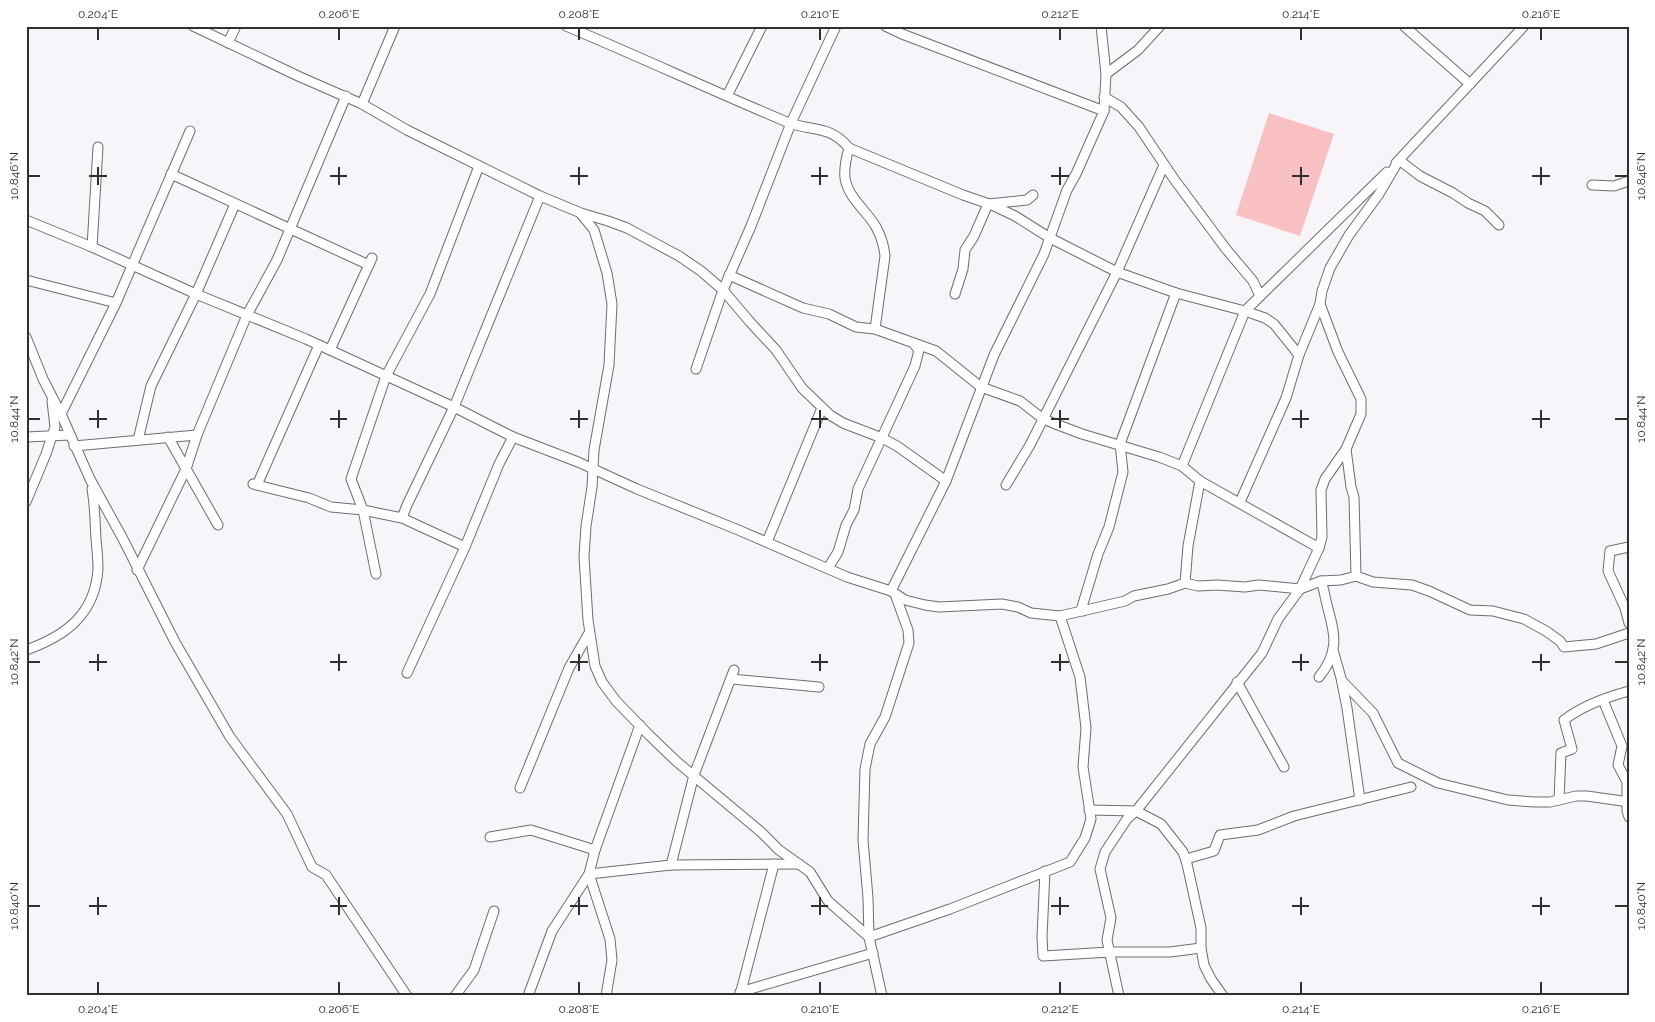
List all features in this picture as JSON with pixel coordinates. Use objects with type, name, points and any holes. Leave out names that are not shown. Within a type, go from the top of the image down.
[{"type":"street","points":[[193,26],[298,76],[346,96],[407,130],[540,196],[581,213],[608,221],[652,241],[679,256],[701,271],[723,290],[776,350],[802,388],[822,408],[843,423],[882,438],[912,456],[946,481]]},
{"type":"street","points":[[228,43],[236,26]]},
{"type":"street","points":[[362,104],[395,26]]},
{"type":"street","points":[[566,26],[791,123],[834,134],[842,139],[849,148],[1015,216],[1050,238],[1117,272],[1176,293],[1265,318],[1274,324],[1299,355]]},
{"type":"street","points":[[727,96],[762,26]]},
{"type":"street","points":[[696,369],[723,290],[751,226],[791,123],[836,26]]},
{"type":"street","points":[[885,26],[1104,111]]},
{"type":"street","points":[[882,996],[869,937],[863,840],[865,769],[870,744],[885,717],[909,643],[908,630],[893,592],[946,481],[966,432],[981,387],[1005,331],[1044,254],[1067,190],[1104,111],[1106,74],[1101,26]]},
{"type":"street","points":[[1106,74],[1138,50],[1160,26]]},
{"type":"street","points":[[1404,26],[1470,84]]},
{"type":"street","points":[[1182,466],[1245,311],[1400,160],[1524,26]]},
{"type":"street","points":[[138,570],[186,469],[197,435],[247,315],[277,260],[346,96]]},
{"type":"street","points":[[1104,97],[1121,107],[1138,127],[1164,165],[1253,281],[1260,296]]},
{"type":"street","points":[[61,414],[116,303],[190,131]]},
{"type":"street","points":[[92,247],[98,147]]},
{"type":"street","points":[[849,148],[845,162],[845,180],[849,190],[876,225],[884,246],[885,256],[875,329]]},
{"type":"street","points":[[1400,160],[1420,176],[1485,211],[1499,225]]},
{"type":"street","points":[[1240,502],[1286,398],[1299,355],[1320,304],[1322,291],[1330,268],[1349,235],[1379,194],[1400,160]]},
{"type":"street","points":[[1006,485],[1030,445],[1117,272],[1164,165]]},
{"type":"street","points":[[376,574],[362,510],[352,478],[386,376],[430,294],[479,166]]},
{"type":"street","points":[[171,174],[290,230],[371,261],[330,350]]},
{"type":"street","points":[[1592,185],[1614,186],[1629,181]]},
{"type":"street","points":[[988,204],[1027,200],[1033,195]]},
{"type":"street","points":[[402,518],[406,505],[454,407],[540,196]]},
{"type":"street","points":[[138,440],[151,386],[196,294],[236,204]]},
{"type":"street","points":[[955,294],[963,270],[965,250],[974,236],[988,204]]},
{"type":"street","points":[[581,213],[594,230],[607,273],[612,304],[609,365],[594,450],[584,557],[590,633],[595,666],[602,682],[616,701],[666,752],[761,832],[779,850],[810,872],[828,901],[869,937]]},
{"type":"street","points":[[26,220],[330,350],[454,407],[513,437],[864,583],[893,592],[905,600],[925,605],[959,607],[1002,604],[1031,613],[1060,616],[1125,601],[1134,596],[1168,589],[1185,583],[1198,586],[1245,587],[1259,585],[1300,589],[1321,582],[1356,576],[1373,582],[1412,585],[1470,610],[1493,611],[1524,619],[1546,631],[1560,641],[1564,647],[1596,644],[1629,633]]},
{"type":"street","points":[[729,275],[803,308],[828,314],[856,327],[875,329],[936,351],[981,387],[1020,401],[1042,418],[1082,434],[1159,456],[1182,466],[1200,480],[1318,548]]},
{"type":"street","points":[[26,280],[116,303]]},
{"type":"street","points":[[1083,610],[1082,607],[1098,554],[1109,527],[1123,472],[1120,444],[1176,293]]},
{"type":"street","points":[[1119,996],[1108,940],[1112,918],[1100,869],[1105,852],[1127,819],[1262,653],[1278,619],[1300,589],[1322,537],[1321,490],[1325,479],[1346,448],[1361,414],[1361,399],[1338,352],[1320,304]]},
{"type":"street","points":[[26,337],[90,479],[175,642],[230,737],[287,814],[312,867],[326,875],[407,996]]},
{"type":"street","points":[[828,568],[838,552],[846,524],[854,510],[858,489],[915,366],[919,350],[914,344]]},
{"type":"street","points":[[319,346],[255,485],[309,498],[331,507],[362,510],[402,518],[465,547]]},
{"type":"street","points":[[26,502],[55,427],[52,398]]},
{"type":"street","points":[[767,542],[822,408]]},
{"type":"street","points":[[26,437],[70,435]]},
{"type":"street","points":[[74,446],[197,435]]},
{"type":"street","points":[[168,437],[218,525]]},
{"type":"street","points":[[407,673],[465,547],[499,464],[513,437]]},
{"type":"street","points":[[1346,448],[1350,487],[1354,497],[1356,576]]},
{"type":"street","points":[[26,650],[54,638],[71,627],[85,610],[95,588],[98,563],[96,509],[90,479]]},
{"type":"street","points":[[1185,583],[1188,546],[1200,480]]},
{"type":"street","points":[[1629,547],[1610,551],[1608,571],[1629,623]]},
{"type":"street","points":[[1320,677],[1333,650],[1335,641],[1333,624],[1321,582]]},
{"type":"street","points":[[869,937],[950,909],[1070,862],[1085,838],[1091,819],[1083,767],[1086,728],[1080,677],[1060,616]]},
{"type":"street","points":[[520,788],[569,668],[590,633]]},
{"type":"street","points":[[1333,650],[1342,681],[1358,774],[1360,800]]},
{"type":"street","points":[[671,865],[694,775],[733,674],[819,687]]},
{"type":"street","points":[[1342,681],[1373,713],[1398,764],[1447,786],[1508,800],[1550,802],[1576,796],[1587,796],[1628,802]]},
{"type":"street","points":[[1238,682],[1284,767]]},
{"type":"street","points":[[1559,800],[1561,753],[1572,749],[1564,720],[1603,700],[1629,691]]},
{"type":"street","points":[[1603,700],[1622,746],[1618,765],[1627,782],[1627,811],[1629,817]]},
{"type":"street","points":[[528,996],[552,931],[589,874],[595,850],[640,725]]},
{"type":"street","points":[[1186,859],[1214,851],[1220,835],[1258,830],[1294,816],[1411,787]]},
{"type":"street","points":[[1089,810],[1136,810],[1162,824],[1183,852],[1201,928],[1201,948],[1204,964],[1211,979],[1223,996]]},
{"type":"street","points":[[490,837],[530,830],[595,850]]},
{"type":"street","points":[[740,994],[774,864]]},
{"type":"street","points":[[589,874],[671,865],[799,864]]},
{"type":"street","points":[[1045,871],[1043,956],[1110,952],[1170,952],[1201,948]]},
{"type":"street","points":[[589,874],[610,939],[612,960],[606,996]]},
{"type":"street","points":[[455,996],[474,970],[494,911]]},
{"type":"street","points":[[740,994],[873,953]]},
{"type":"shaded area","points":[[1269,113],[1334,134],[1300,236],[1236,215]]}]
